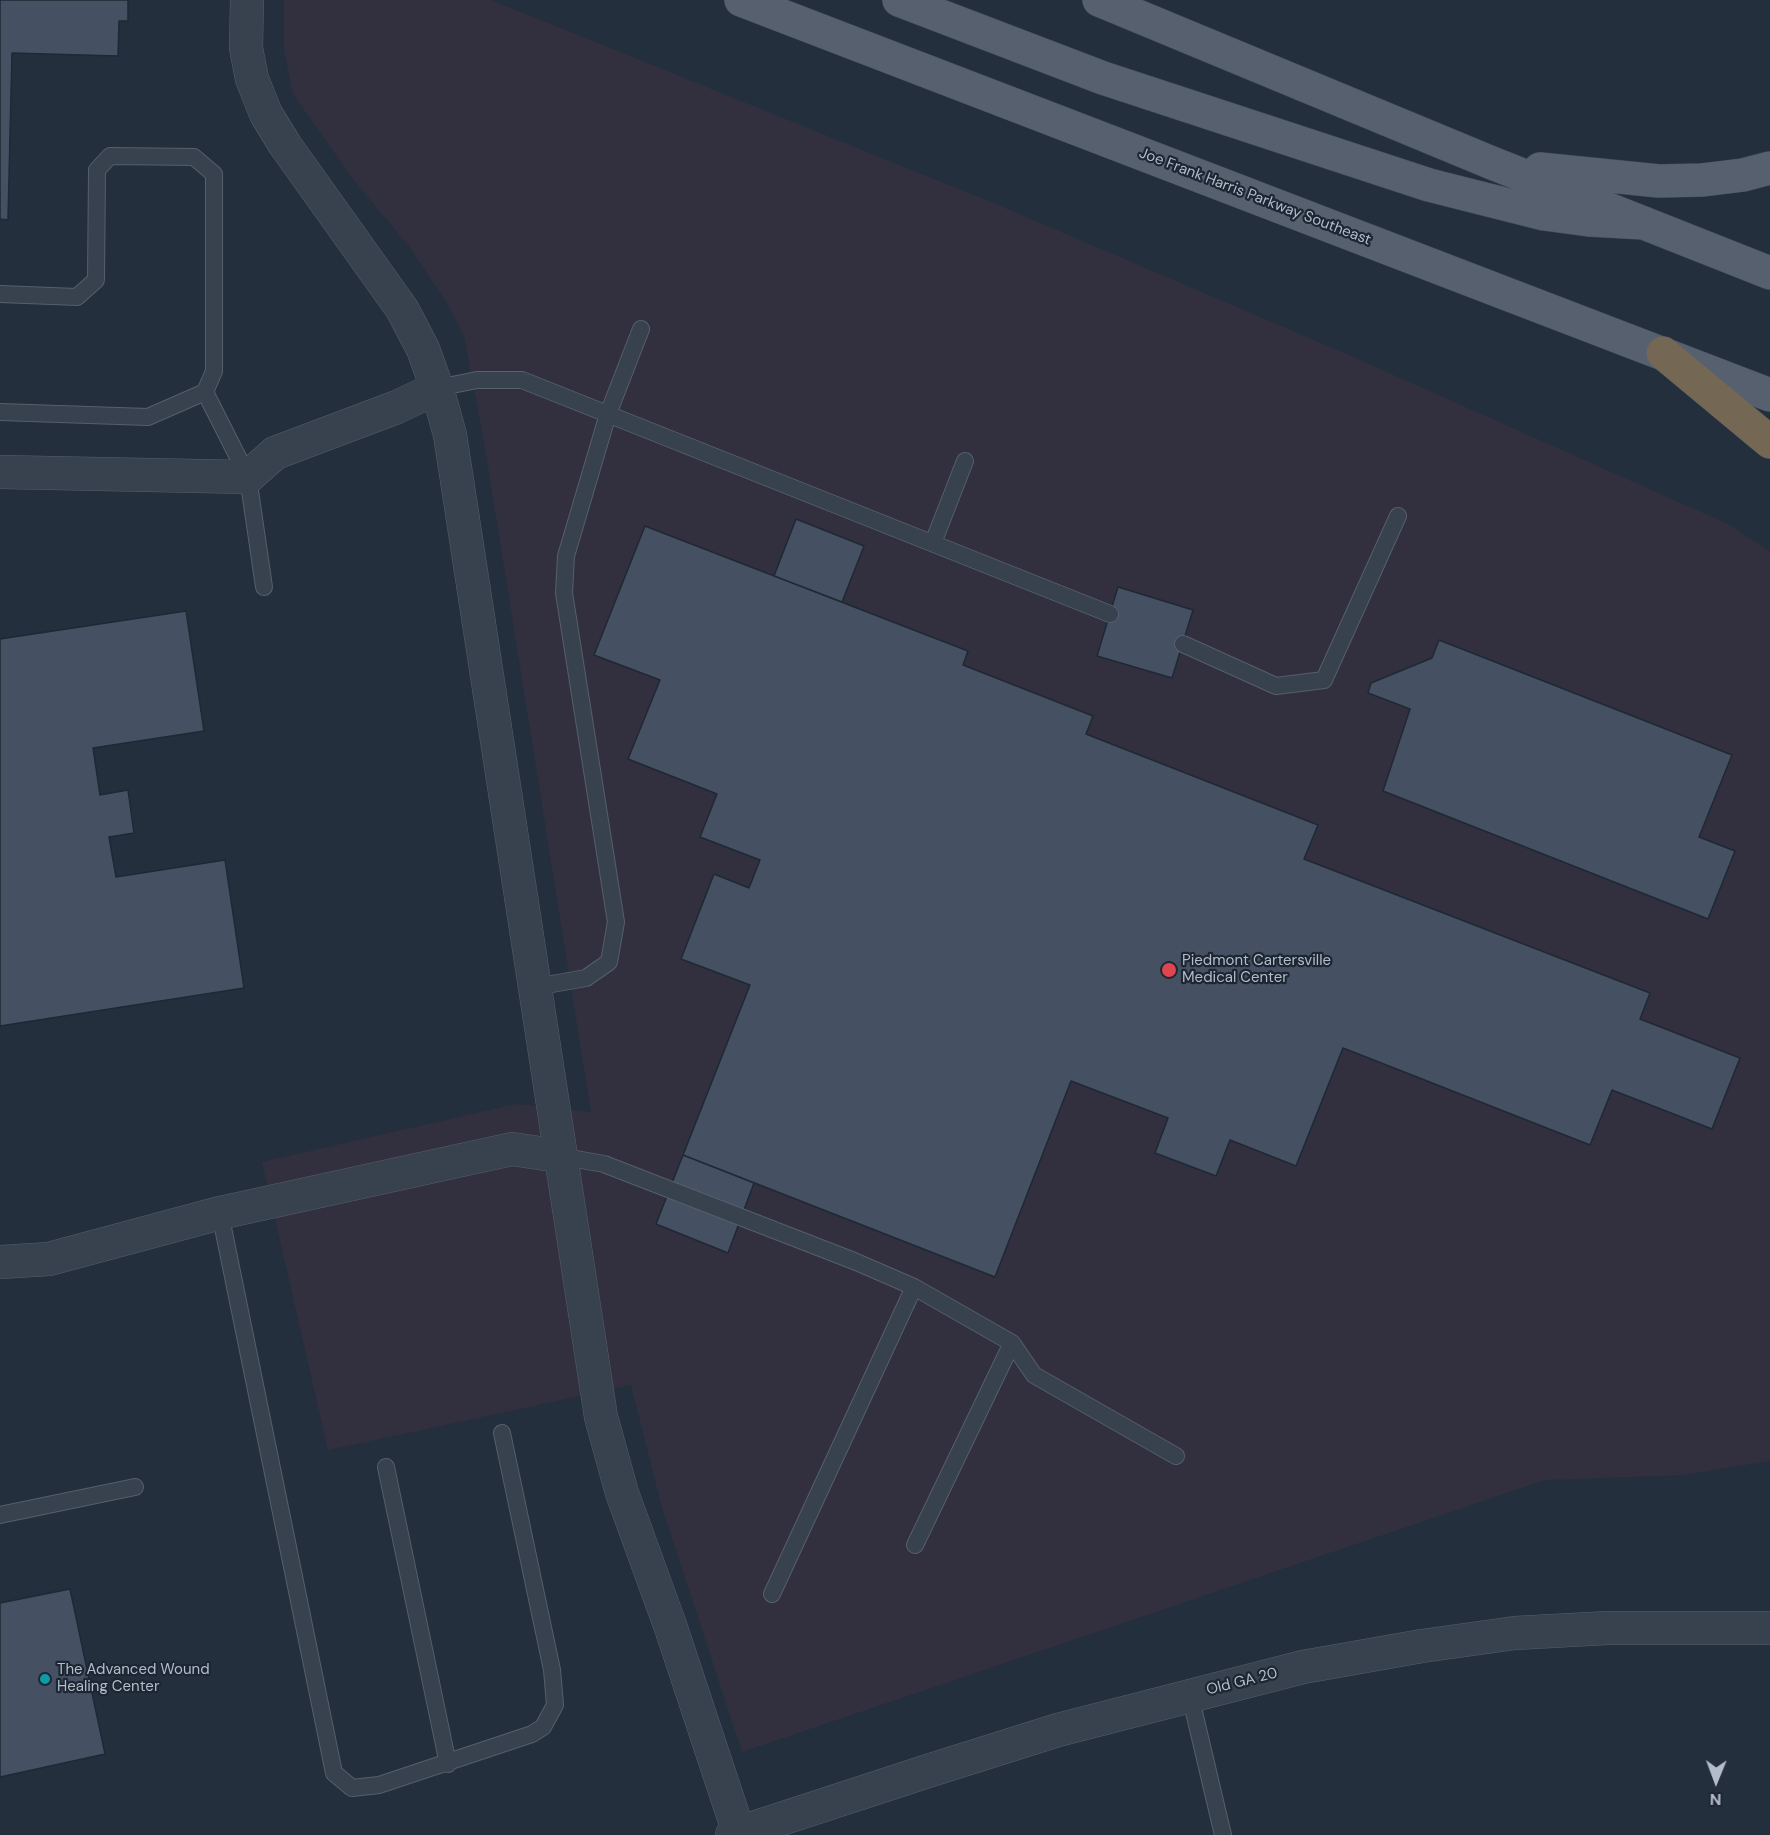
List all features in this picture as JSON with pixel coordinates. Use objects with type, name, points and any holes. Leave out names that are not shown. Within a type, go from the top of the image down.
[{"type":"highway","points":[[1663,353],[1770,442]]},
{"type":"main road","name":"Joe Frank Harris Parkway Southeast","points":[[741,0],[1770,395]]},
{"type":"main road","points":[[899,0],[1103,78],[1430,185],[1544,214],[1644,224]]},
{"type":"main road","points":[[1099,0],[1492,163],[1770,273]]},
{"type":"main road","points":[[1492,163],[1592,176],[1659,181],[1702,180],[1743,175],[1770,168]]},
{"type":"street","points":[[247,0],[246,48],[252,79],[266,114],[285,145],[402,309],[423,349],[450,435],[601,1418],[622,1493],[671,1628],[736,1834]]},
{"type":"street","points":[[0,472],[248,477],[275,453],[397,407],[437,388]]},
{"type":"street","points":[[0,1262],[49,1260],[220,1214],[512,1149],[559,1156]]},
{"type":"street","name":"Old GA 20","points":[[736,1834],[1048,1733],[1303,1667],[1422,1646],[1515,1633],[1608,1628],[1770,1628]]},
{"type":"lane","points":[[0,294],[77,297],[96,280],[97,170],[110,156],[194,157],[214,174],[214,371],[205,392],[148,417],[0,412]]},
{"type":"lane","points":[[535,987],[586,978],[609,962],[616,922],[564,593],[566,556],[608,414],[640,329]]},
{"type":"lane","points":[[437,388],[477,380],[522,380],[1110,614]]},
{"type":"lane","points":[[205,392],[248,477],[264,587]]},
{"type":"lane","points":[[933,543],[965,461]]},
{"type":"lane","points":[[1183,644],[1276,686],[1324,680],[1398,516]]},
{"type":"lane","points":[[559,1156],[604,1164],[854,1261],[914,1287],[1012,1343],[1034,1375],[1176,1456]]},
{"type":"lane","points":[[220,1214],[334,1773],[352,1788],[379,1785],[448,1764],[532,1734],[543,1726],[555,1705],[552,1670],[502,1433]]},
{"type":"lane","points":[[772,1594],[914,1287]]},
{"type":"lane","points":[[915,1545],[1012,1343]]},
{"type":"lane","points":[[386,1467],[448,1764]]},
{"type":"lane","points":[[0,1515],[135,1487]]},
{"type":"lane","points":[[1190,1695],[1223,1835]]},
{"type":"shaded area","name":"Piedmont Cartersville Medical Center","points":[[284,0],[491,0],[986,200],[1342,352],[1730,525],[1770,552],[1770,1461],[1683,1475],[1545,1480],[742,1752],[661,1504],[631,1385],[328,1450],[262,1162],[516,1104],[591,1112],[485,447],[464,336],[447,303],[409,246],[356,183],[293,94],[284,49]]},
{"type":"building","points":[[0,0],[128,0],[128,21],[119,21],[118,56],[12,53],[8,220],[0,219]]},
{"type":"building","points":[[796,519],[864,546],[842,602],[774,576]]},
{"type":"building","points":[[645,526],[968,651],[963,665],[1093,716],[1086,734],[1318,825],[1304,859],[1650,993],[1640,1019],[1740,1058],[1712,1129],[1612,1090],[1590,1145],[1343,1048],[1296,1166],[1230,1140],[1216,1176],[1155,1153],[1168,1118],[1071,1081],[995,1277],[683,1155],[750,985],[681,959],[714,874],[749,888],[760,860],[700,837],[717,794],[628,759],[660,680],[594,655]]},
{"type":"building","points":[[1118,587],[1193,610],[1172,678],[1097,656]]},
{"type":"building","points":[[186,611],[204,731],[93,748],[100,795],[128,790],[134,833],[109,837],[116,877],[225,860],[244,988],[0,1026],[0,639]]},
{"type":"building","points":[[1439,640],[1732,755],[1699,837],[1735,851],[1708,919],[1383,791],[1410,709],[1368,693],[1371,683],[1432,658]]},
{"type":"building","points":[[683,1155],[754,1183],[728,1253],[656,1224]]},
{"type":"building","name":"The Advanced Wound Healing Center","points":[[70,1589],[105,1754],[0,1777],[0,1603]]},
{"type":"place","name":"Piedmont Cartersville Medical Center","points":[[1169,970]]},
{"type":"place","name":"The Advanced Wound Healing Center","points":[[45,1679]]}]
